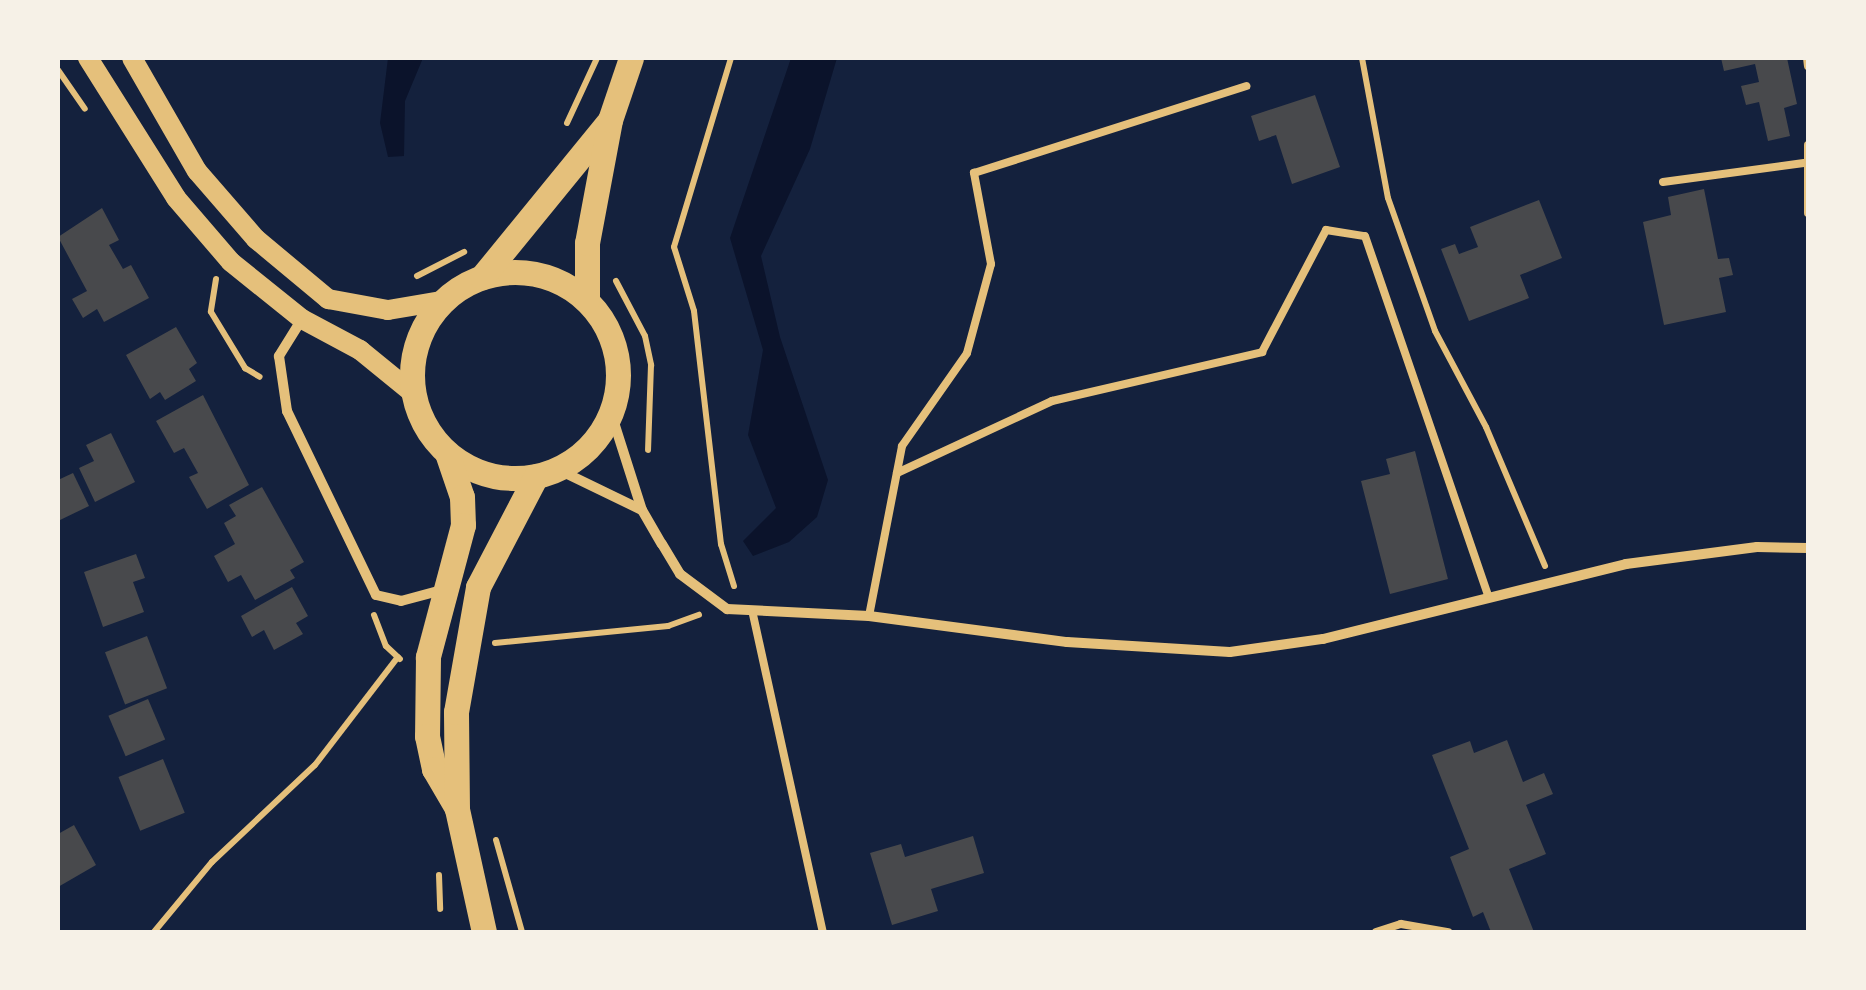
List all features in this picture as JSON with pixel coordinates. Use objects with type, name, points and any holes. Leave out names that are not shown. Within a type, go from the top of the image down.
[{"type":"main road","points":[[88,58],[176,198],[231,262],[302,319],[360,350],[413,393]]},
{"type":"main road","points":[[132,58],[197,172],[256,239],[328,298],[388,310],[442,302],[482,277],[610,120]]},
{"type":"main road","points":[[484,932],[457,809],[456,712],[478,587],[546,472],[598,436],[611,412],[616,353],[586,300],[587,244],[610,120],[631,58]]},
{"type":"main road","points":[[482,277],[538,274],[586,300]]},
{"type":"main road","points":[[442,302],[416,344],[413,393],[426,426],[447,453],[462,497],[463,526],[442,590],[428,657],[427,736],[434,769],[457,809]]},
{"type":"main road","points":[[447,453],[504,477],[546,472]]},
{"type":"street","points":[[302,319],[278,356],[282,391],[376,595],[401,601],[442,590]]},
{"type":"street","points":[[611,412],[642,510],[696,590],[727,609],[869,616],[1067,642],[1230,652],[1323,639],[1488,595],[1692,553],[1808,548]]},
{"type":"street","points":[[546,472],[642,510]]},
{"type":"lane","points":[[1807,58],[1808,66]]},
{"type":"lane","points":[[869,616],[902,446],[967,353],[991,264],[974,173],[1246,86]]},
{"type":"lane","points":[[1808,145],[1804,163],[1808,213]]},
{"type":"lane","points":[[1663,182],[1804,163]]},
{"type":"lane","points":[[897,473],[1052,401],[1262,352],[1326,230],[1365,236],[1488,595]]},
{"type":"lane","points":[[752,610],[822,932]]},
{"type":"lane","points":[[1376,932],[1402,924],[1448,932]]},
{"type":"path","points":[[718,578],[734,588],[720,544],[694,311],[674,247],[731,58]]},
{"type":"path","points":[[1362,58],[1388,198],[1435,331],[1486,427],[1550,581]]},
{"type":"path","points":[[407,280],[476,245]]},
{"type":"path","points":[[221,273],[213,283],[211,312],[246,368],[282,391]]},
{"type":"path","points":[[611,273],[648,350],[648,456]]},
{"type":"path","points":[[154,932],[212,862],[315,764],[398,656],[386,646],[372,612],[376,595]]},
{"type":"path","points":[[484,644],[668,626],[688,614],[710,619]]},
{"type":"water","points":[[388,58],[423,58],[405,101],[404,156],[388,157],[380,123]]},
{"type":"water","points":[[791,58],[837,58],[810,149],[761,256],[780,337],[828,480],[817,517],[789,542],[753,556],[743,541],[776,508],[748,435],[763,350],[730,238]]},
{"type":"building","points":[[1721,58],[1787,58],[1797,104],[1784,108],[1790,136],[1768,141],[1759,102],[1746,105],[1741,86],[1759,82],[1755,64],[1724,71]]},
{"type":"building","points":[[1315,95],[1340,167],[1292,184],[1276,135],[1259,141],[1251,116]]},
{"type":"building","points":[[1704,189],[1718,259],[1729,258],[1733,275],[1719,278],[1726,312],[1664,325],[1643,222],[1671,215],[1668,197]]},
{"type":"building","points":[[1539,200],[1562,258],[1520,275],[1529,298],[1469,321],[1441,249],[1455,244],[1459,254],[1478,247],[1470,227]]},
{"type":"building","points":[[102,208],[119,240],[109,245],[123,269],[131,265],[149,298],[104,322],[97,309],[83,318],[72,299],[87,291],[58,237]]},
{"type":"building","points":[[176,327],[197,363],[189,369],[196,381],[165,400],[160,392],[150,399],[126,355]]},
{"type":"building","points":[[203,395],[249,485],[207,509],[189,477],[198,473],[184,448],[174,453],[156,421]]},
{"type":"building","points":[[111,433],[135,482],[95,502],[79,468],[94,461],[86,445]]},
{"type":"building","points":[[1415,451],[1448,579],[1390,594],[1361,481],[1390,474],[1386,459]]},
{"type":"building","points":[[73,473],[89,506],[58,521],[58,480]]},
{"type":"building","points":[[262,487],[304,562],[290,570],[295,578],[255,600],[241,575],[228,582],[214,556],[235,544],[224,523],[236,516],[229,505]]},
{"type":"building","points":[[136,554],[145,578],[133,582],[144,612],[103,627],[84,572]]},
{"type":"building","points":[[292,587],[308,616],[296,623],[303,634],[274,650],[264,630],[252,637],[241,616]]},
{"type":"building","points":[[147,636],[167,688],[125,704],[105,652]]},
{"type":"building","points":[[148,699],[165,740],[126,756],[108,716]]},
{"type":"building","points":[[1507,740],[1523,782],[1544,773],[1553,794],[1526,805],[1546,854],[1509,869],[1534,932],[1491,932],[1483,912],[1473,917],[1450,857],[1469,849],[1432,755],[1470,741],[1474,753]]},
{"type":"building","points":[[163,759],[185,813],[140,831],[118,777]]},
{"type":"building","points":[[74,825],[96,865],[58,887],[58,834]]},
{"type":"building","points":[[973,836],[984,873],[931,889],[938,911],[892,925],[870,853],[901,844],[905,857]]}]
